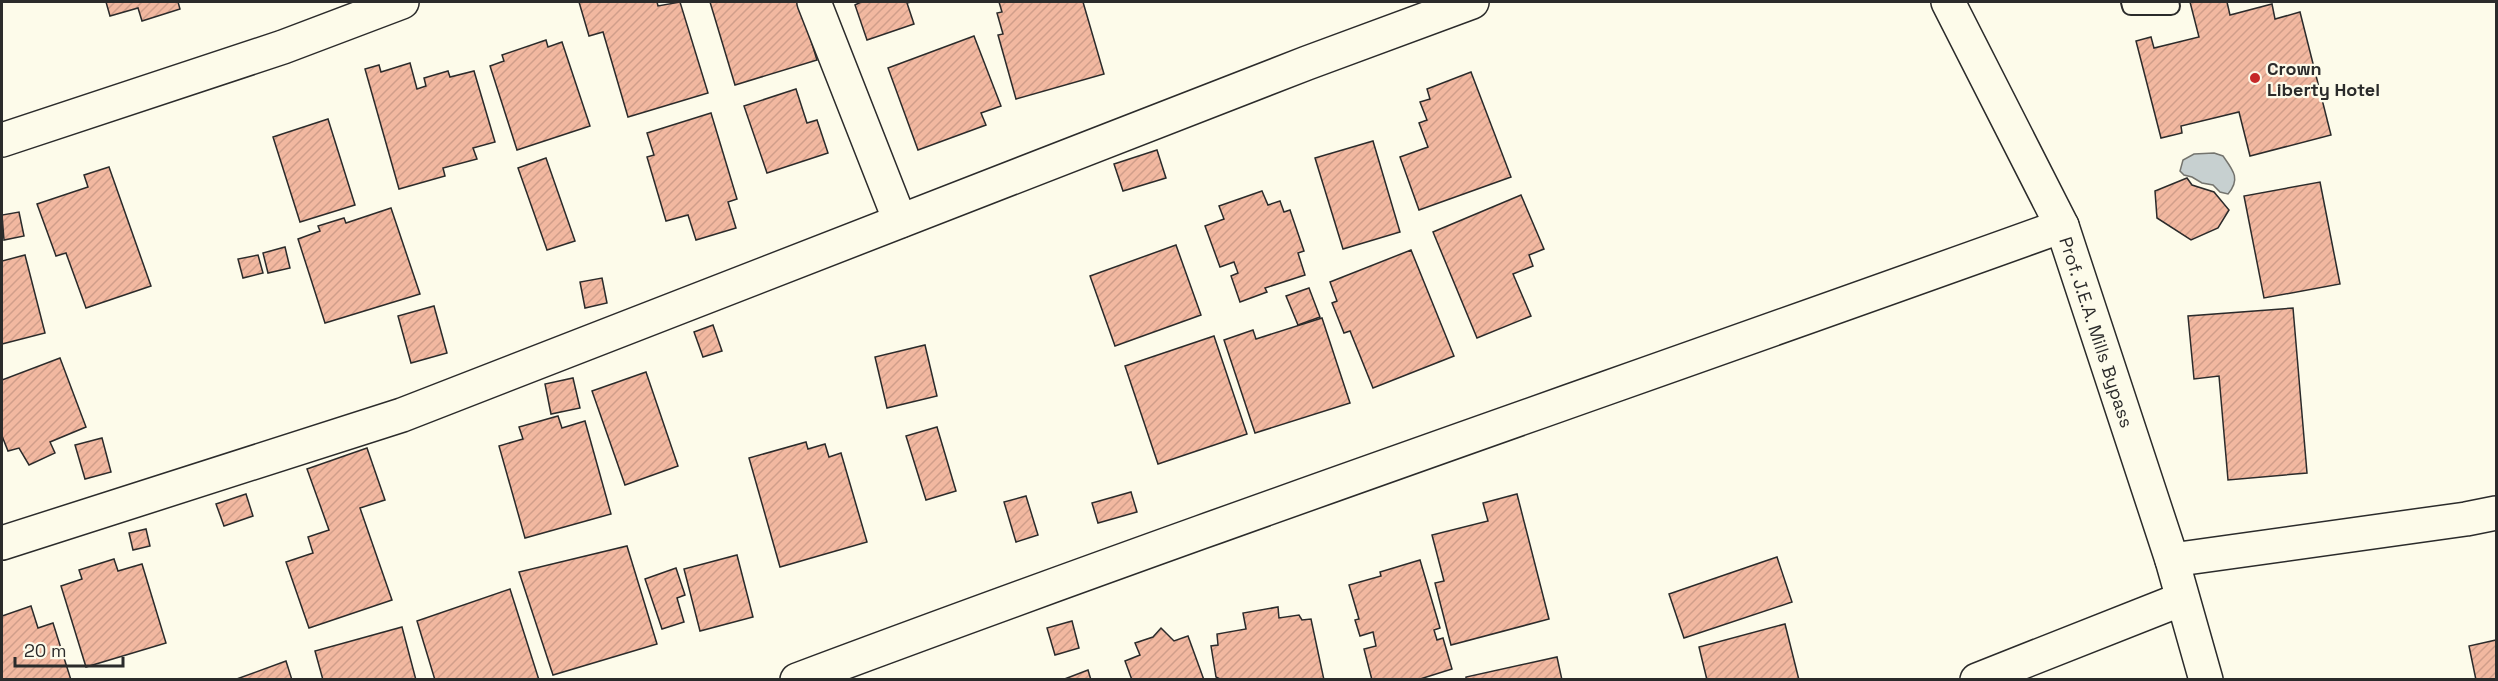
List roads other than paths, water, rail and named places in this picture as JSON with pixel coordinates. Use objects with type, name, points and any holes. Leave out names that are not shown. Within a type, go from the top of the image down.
[{"type":"street","points":[[2,140],[283,47],[402,2]]},
{"type":"street","points":[[814,2],[900,221]]},
{"type":"street","points":[[2,543],[402,415],[1307,63],[1472,2]]},
{"type":"street","name":"Prof. J.E.A. Mills Bypass","points":[[1948,2],[2062,226],[2172,560],[2206,680]]},
{"type":"street","points":[[797,680],[1064,580],[1640,378],[2062,226]]},
{"type":"street","points":[[2172,560],[2496,513]]},
{"type":"street","points":[[1977,680],[2182,599]]},
{"type":"lane","points":[[2130,2],[2131,6],[2171,6]]},
{"type":"place","name":"Crown Liberty Hotel","points":[[2255,78]]}]
